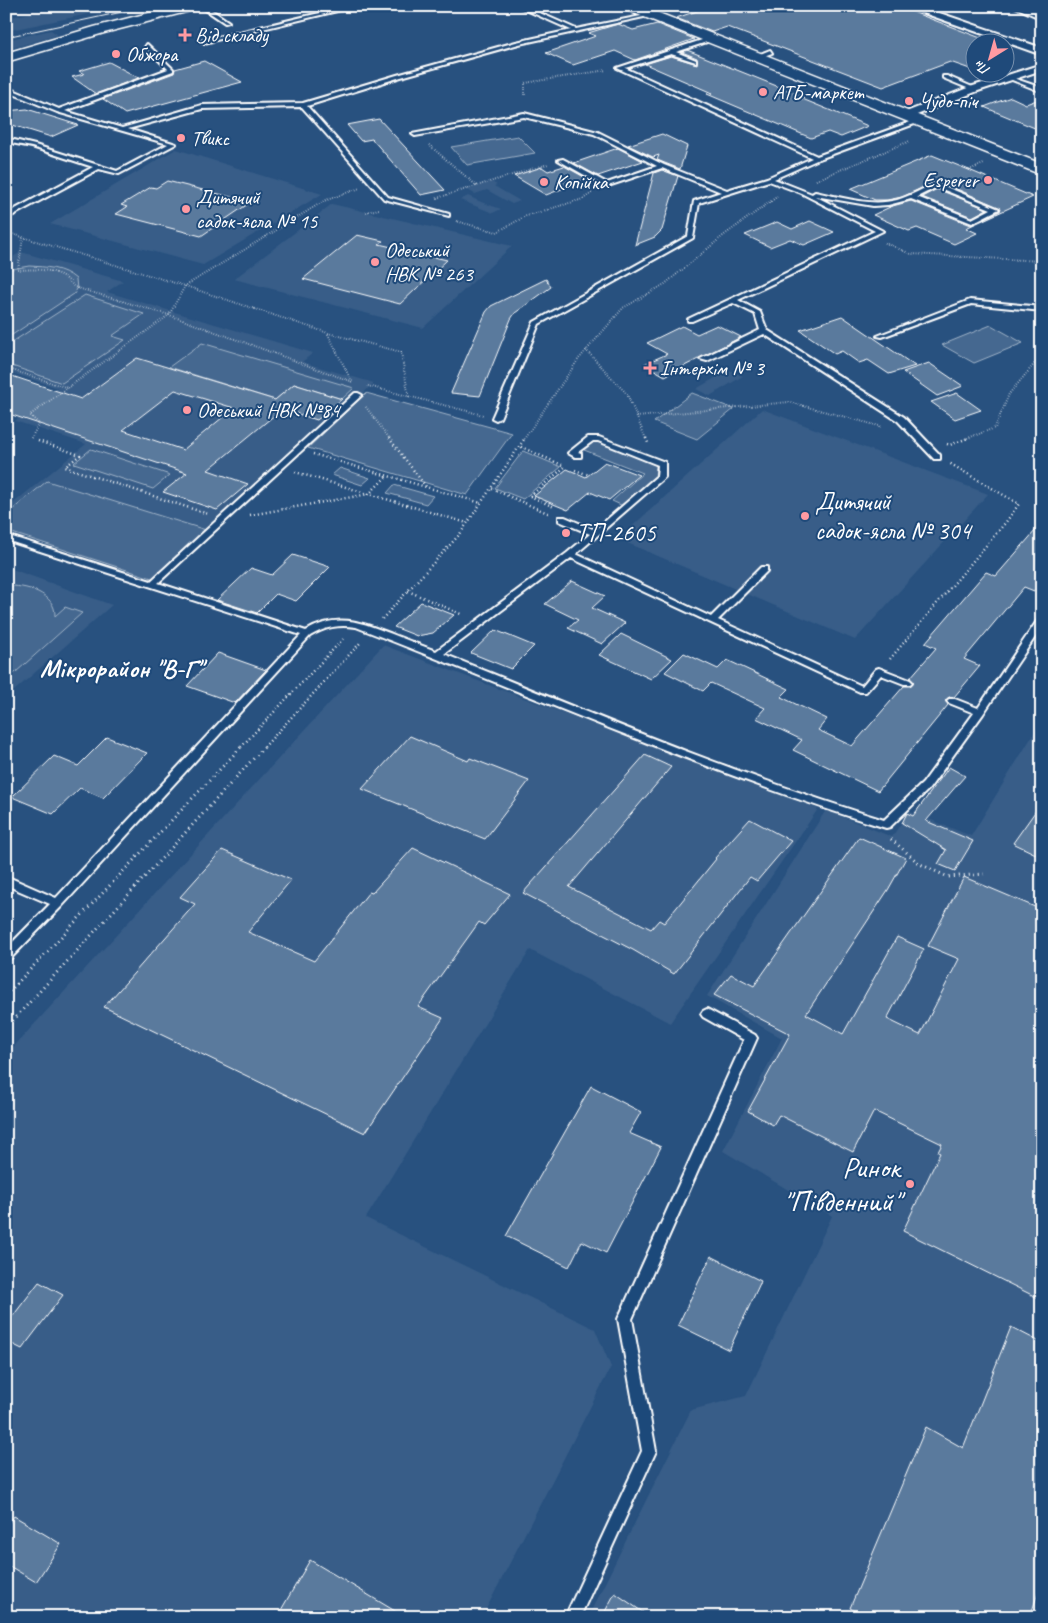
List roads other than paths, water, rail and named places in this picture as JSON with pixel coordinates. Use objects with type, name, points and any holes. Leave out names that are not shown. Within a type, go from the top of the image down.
[{"type":"main road","points":[[6,58],[99,30],[193,6]]},
{"type":"main road","points":[[629,6],[712,39],[762,54],[912,119],[1042,170]]},
{"type":"street","points":[[909,6],[1042,52]]},
{"type":"street","points":[[1018,6],[1038,13]]},
{"type":"street","points":[[1016,75],[1042,67]]},
{"type":"street","points":[[912,119],[974,88],[993,82]]},
{"type":"lane","points":[[202,6],[228,22]]},
{"type":"lane","points":[[204,41],[356,6]]},
{"type":"lane","points":[[519,6],[576,31]]},
{"type":"lane","points":[[123,128],[202,107],[303,105],[509,46],[651,15]]},
{"type":"lane","points":[[236,28],[242,31]]},
{"type":"lane","points":[[712,39],[620,68],[817,158]]},
{"type":"lane","points":[[59,111],[171,70],[147,46]]},
{"type":"lane","points":[[672,52],[694,61]]},
{"type":"lane","points":[[945,77],[974,88]]},
{"type":"lane","points":[[1016,80],[1042,90]]},
{"type":"lane","points":[[6,89],[59,111],[173,144],[117,174],[33,146],[6,140]]},
{"type":"lane","points":[[303,105],[386,198],[447,215]]},
{"type":"lane","points":[[415,134],[524,115],[596,132],[662,166],[726,192]]},
{"type":"lane","points":[[496,418],[536,323],[691,237],[696,202],[769,179],[912,119]]},
{"type":"lane","points":[[560,160],[606,185],[662,166]]},
{"type":"lane","points":[[6,216],[98,167]]},
{"type":"lane","points":[[690,320],[880,231],[803,192],[769,179]]},
{"type":"lane","points":[[803,192],[871,204],[883,204],[912,197],[937,185],[996,209],[972,221],[912,197]]},
{"type":"lane","points":[[733,300],[758,313],[764,331],[901,420],[937,457]]},
{"type":"lane","points":[[880,336],[970,302],[1042,309]]},
{"type":"lane","points":[[704,359],[764,331]]},
{"type":"lane","points":[[152,584],[358,395]]},
{"type":"lane","points":[[438,654],[570,555],[661,478],[662,464],[599,439],[591,439],[572,453],[578,455]]},
{"type":"lane","points":[[562,519],[596,533]]},
{"type":"lane","points":[[6,537],[307,634]]},
{"type":"lane","points":[[570,555],[863,690],[879,671],[907,682]]},
{"type":"lane","points":[[712,621],[764,569]]},
{"type":"lane","points":[[6,956],[58,903],[307,634],[317,627],[330,623],[344,622],[372,629],[733,774],[886,824],[926,786],[980,712],[1042,620]]},
{"type":"lane","points":[[952,701],[980,712]]},
{"type":"lane","points":[[6,880],[58,903]]},
{"type":"lane","points":[[572,1617],[649,1451],[625,1318],[751,1038],[707,1014]]},
{"type":"tram line","points":[[6,37],[150,6]]},
{"type":"place","name":"Від складу","points":[[185,35]]},
{"type":"place","name":"Обжора","points":[[116,54]]},
{"type":"place","name":"АТБ-маркет","points":[[763,92]]},
{"type":"place","name":"Чудо-піч","points":[[909,101]]},
{"type":"place","name":"Твикс","points":[[181,138]]},
{"type":"place","name":"Esperer","points":[[988,180]]},
{"type":"place","name":"Копійка","points":[[544,182]]},
{"type":"place","name":"Дитячий садок-ясла № 15","points":[[186,209]]},
{"type":"place","name":"Одеський НВК № 263","points":[[375,262]]},
{"type":"place","name":"Інтерхім № 3","points":[[650,368]]},
{"type":"place","name":"Одеський НВК №84","points":[[187,410]]},
{"type":"place","name":"Дитячий садок-ясла № 304","points":[[805,516]]},
{"type":"place","name":"ТП-2605","points":[[566,533]]},
{"type":"place","name":"Ринок \"Південний\"","points":[[910,1184]]},
{"type":"district","name":"Мікрорайон \"В-Г\"","points":[[121,668]]}]
